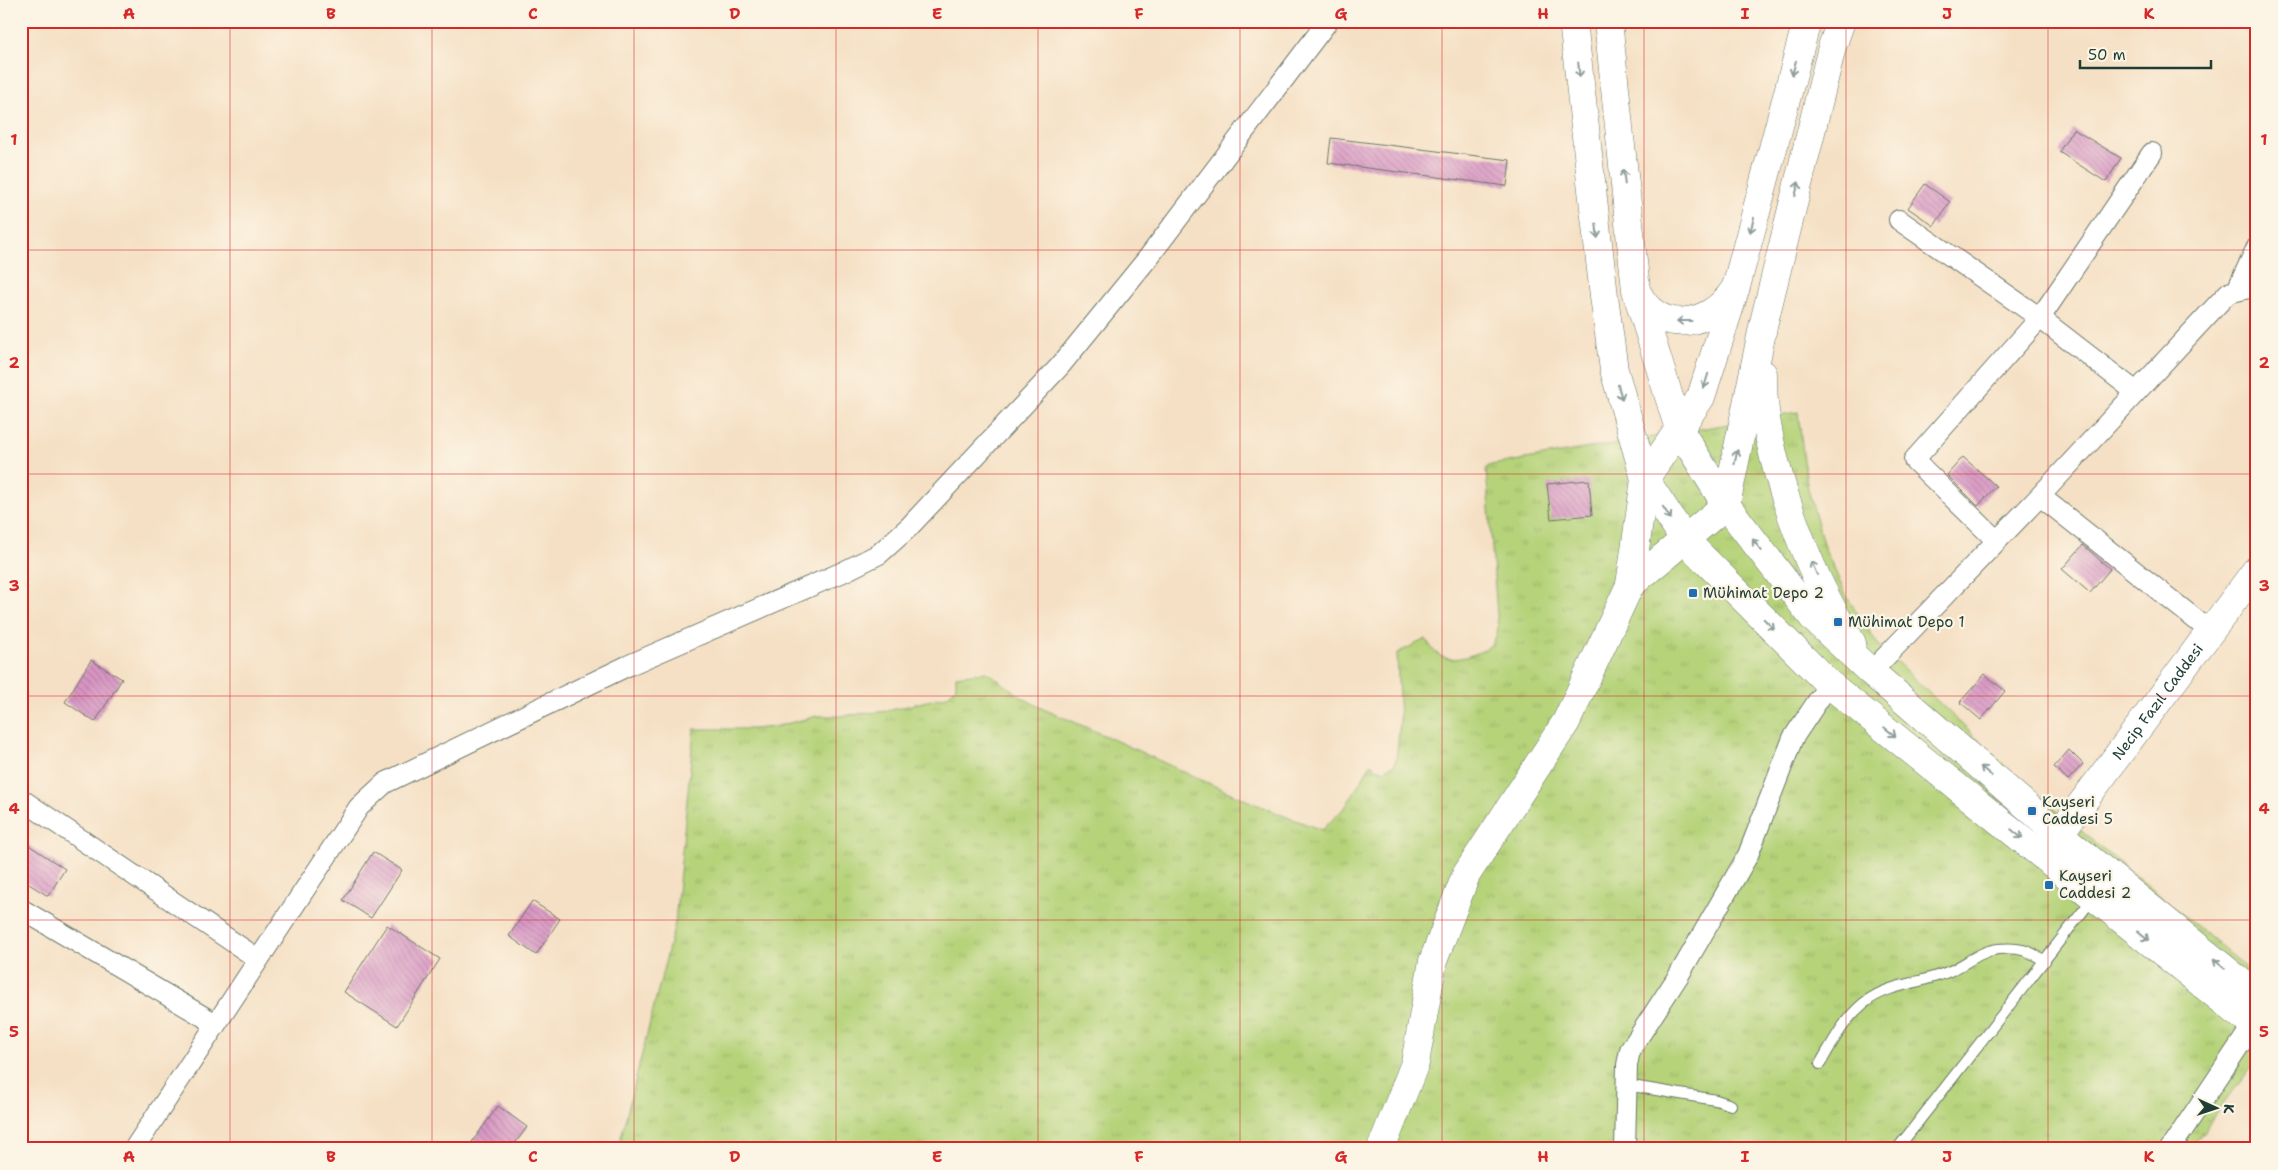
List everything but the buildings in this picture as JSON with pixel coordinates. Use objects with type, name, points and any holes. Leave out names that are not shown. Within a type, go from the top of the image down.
[{"type":"street","points":[[134,1149],[359,807],[385,783],[627,666],[843,572],[879,554],[909,527],[1060,366],[1148,258],[1328,21]]},
{"type":"street","points":[[1608,21],[1636,290],[1679,429],[1726,505],[1814,619],[1870,672],[2059,834],[2256,993]]},
{"type":"street","points":[[1381,1149],[1415,1063],[1433,961],[1466,876],[1566,722],[1630,585],[1645,479],[1701,397],[1736,287],[1806,21]]},
{"type":"street","points":[[1630,585],[1726,505],[1764,322],[1832,46],[1841,21]]},
{"type":"street","points":[[1572,22],[1614,370],[1645,479],[1685,540],[1829,684],[2255,1026],[2170,1149]]},
{"type":"street","points":[[1996,540],[1914,460],[2040,318],[2152,153]]},
{"type":"street","points":[[1899,220],[2040,318],[2136,392]]},
{"type":"street","points":[[1870,672],[2040,496],[2228,293],[2247,288],[2257,247]]},
{"type":"street","points":[[1636,290],[1644,306],[1659,316],[1677,322],[1695,321],[1712,314],[1726,303],[1736,287]]},
{"type":"street","points":[[1764,322],[1762,394],[1777,472],[1802,542],[1838,622],[1870,672]]},
{"type":"street","points":[[2040,496],[2210,631]]},
{"type":"street","name":"Necip Fazıl Caddesi","points":[[2059,834],[2257,569]]},
{"type":"street","points":[[1625,1149],[1626,1065],[1630,1050],[1679,975],[1748,854],[1793,738],[1829,684]]},
{"type":"street","points":[[21,799],[258,959]]},
{"type":"street","points":[[21,909],[216,1024]]},
{"type":"lane","points":[[1897,1149],[2094,896]]},
{"type":"lane","points":[[1820,1064],[1840,1028],[1853,1012],[1882,991],[1929,979],[1950,971],[1974,957],[1997,949],[2026,949],[2045,960]]},
{"type":"lane","points":[[1626,1085],[1716,1100],[1731,1105]]},
{"type":"green space","points":[[1798,412],[1807,485],[1824,547],[1847,597],[1877,643],[2022,782],[2257,976],[2257,1060],[2189,1149],[618,1149],[675,923],[694,729],[753,729],[774,727],[817,716],[841,716],[887,711],[947,696],[956,687],[956,676],[987,672],[1023,698],[1043,709],[1216,787],[1322,830],[1346,806],[1371,764],[1375,768],[1384,770],[1394,765],[1400,722],[1397,653],[1426,639],[1440,656],[1457,659],[1472,655],[1490,646],[1497,634],[1486,468],[1491,465]]},
{"type":"place","name":"Mühimat Depo 2","points":[[1693,593]]},
{"type":"place","name":"Mühimat Depo 1","points":[[1838,622]]},
{"type":"place","name":"Kayseri Caddesi 5","points":[[2032,811]]},
{"type":"place","name":"Kayseri Caddesi 2","points":[[2049,885]]}]
